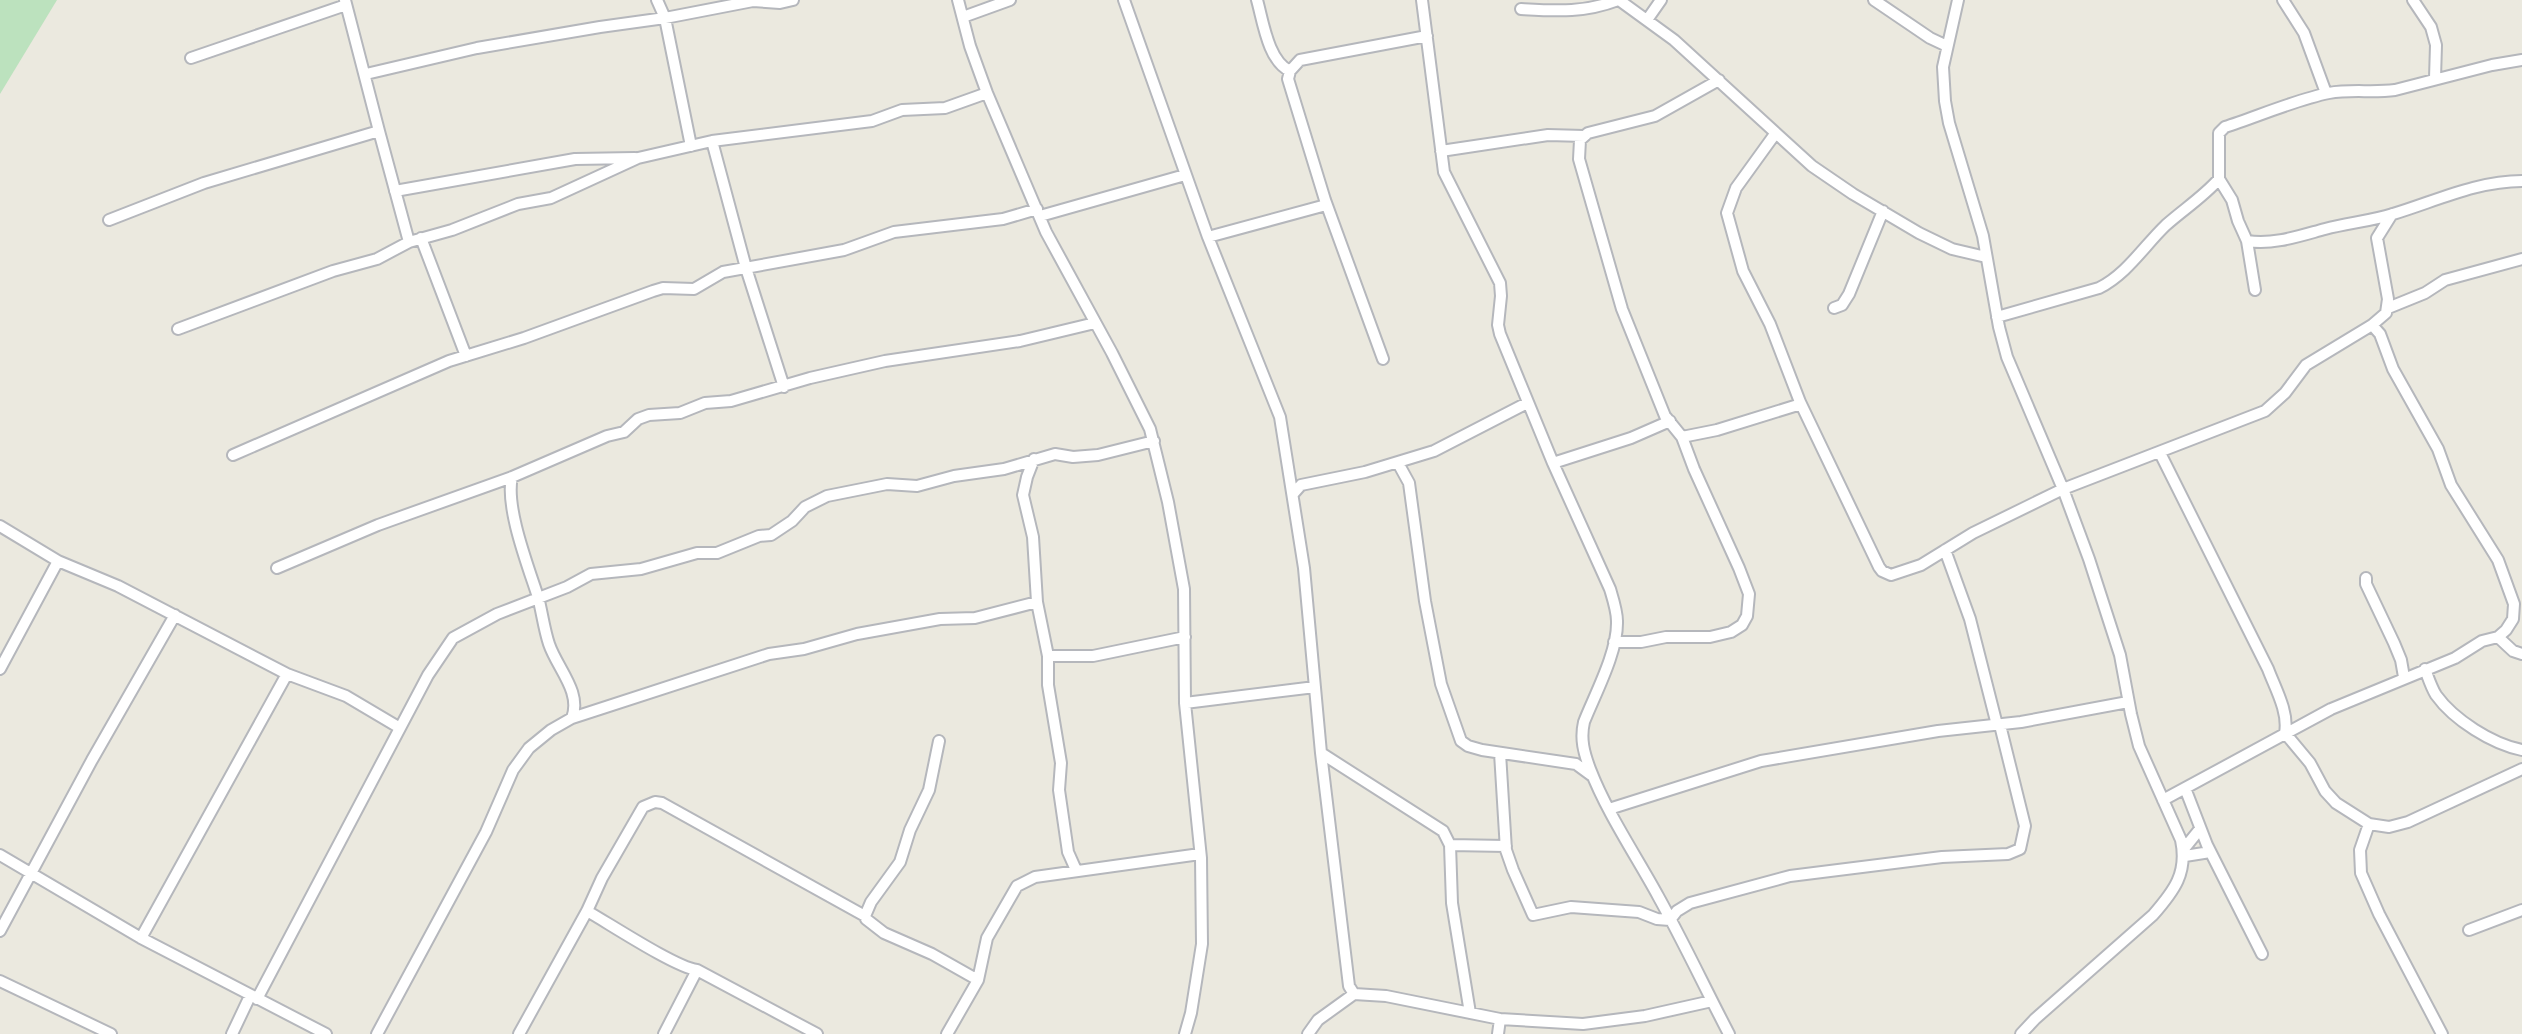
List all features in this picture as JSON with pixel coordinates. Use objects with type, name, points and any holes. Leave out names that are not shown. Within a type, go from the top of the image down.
[{"type":"street","points":[[657,0],[665,18],[691,146]]},
{"type":"street","points":[[366,74],[477,48],[665,18],[752,1],[780,3],[793,0]]},
{"type":"street","points":[[958,0],[970,46],[987,93],[1038,212],[1112,352],[1154,441],[1168,502],[1184,589],[1185,703],[1200,854],[1202,944],[1185,1034]]},
{"type":"street","points":[[963,17],[1010,0]]},
{"type":"street","points":[[1124,0],[1208,237],[1275,402],[1291,479],[1297,490],[1321,752],[1349,986],[1354,994]]},
{"type":"street","points":[[1257,0],[1273,52],[1282,68],[1290,71]]},
{"type":"street","points":[[1422,0],[1444,172],[1500,283],[1500,334],[1527,403],[1610,589],[1618,622],[1614,642],[1581,734],[1581,761],[1593,776],[1729,1034]]},
{"type":"street","points":[[1521,9],[1573,11],[1599,7],[1619,0],[1719,80],[1812,166],[1919,233],[1952,249],[1986,257]]},
{"type":"street","points":[[1647,20],[1661,0]]},
{"type":"street","points":[[1874,0],[1930,38],[1947,46]]},
{"type":"street","points":[[1958,0],[1943,67],[1949,122],[1981,227],[2007,357],[2063,489],[2120,654],[2139,746],[2181,840],[2184,853]]},
{"type":"street","points":[[2283,0],[2304,33],[2326,93]]},
{"type":"street","points":[[2413,0],[2431,27],[2436,45],[2435,78]]},
{"type":"street","points":[[191,58],[346,3],[409,242]]},
{"type":"street","points":[[1383,359],[1326,205],[1290,90],[1290,71],[1300,60],[1426,36]]},
{"type":"street","points":[[2255,290],[2247,241],[2232,200],[2219,179],[2217,143],[2219,133],[2225,127],[2326,93],[2395,90],[2435,78],[2522,60]]},
{"type":"street","points":[[1614,642],[1718,635],[1731,632],[1742,625],[1747,616],[1749,594],[1739,568],[1682,437],[1665,416],[1622,309],[1598,233],[1578,150],[1580,140],[1588,133],[1655,116],[1719,80]]},
{"type":"street","points":[[395,191],[575,159],[638,158],[712,141],[872,121],[902,110],[945,108],[987,93]]},
{"type":"street","points":[[109,220],[204,183],[379,131]]},
{"type":"street","points":[[1775,134],[1736,188],[1727,213],[1743,271],[1770,324],[1801,404],[1882,571],[1891,575],[1921,565],[2008,515],[2063,489],[2265,411],[2285,393],[2306,365],[2377,326],[2388,308],[2445,280],[2522,259]]},
{"type":"street","points":[[1441,151],[1548,135],[1584,136]]},
{"type":"street","points":[[712,141],[746,268],[784,387]]},
{"type":"street","points":[[178,330],[333,271],[377,259],[409,242],[452,230],[518,204],[551,198],[638,158]]},
{"type":"street","points":[[233,455],[421,373],[663,288],[694,289],[723,272],[844,250],[894,232],[1003,219],[1185,175]]},
{"type":"street","points":[[1997,317],[2099,288],[2111,282],[2167,225],[2209,191],[2219,179]]},
{"type":"street","points":[[2247,241],[2260,243],[2286,239],[2392,214],[2493,182],[2522,181]]},
{"type":"street","points":[[1208,237],[1326,205]]},
{"type":"street","points":[[1834,307],[1842,305],[1849,294],[1883,211]]},
{"type":"street","points":[[2377,238],[2392,214]]},
{"type":"street","points":[[2362,222],[2377,238],[2388,308]]},
{"type":"street","points":[[421,238],[466,356]]},
{"type":"street","points":[[277,568],[378,525],[512,477],[607,436],[624,432],[641,418],[680,413],[705,403],[731,401],[810,378],[885,361],[1020,341],[1095,323]]},
{"type":"street","points":[[2163,800],[2331,709],[2455,658],[2482,641],[2498,637],[2506,631],[2515,611],[2498,560],[2451,485],[2438,449],[2393,369],[2377,326]]},
{"type":"street","points":[[1297,490],[1434,451],[1527,403]]},
{"type":"street","points":[[1682,437],[1717,430],[1801,404]]},
{"type":"street","points":[[1553,463],[1631,438],[1670,421]]},
{"type":"street","points":[[232,1034],[428,675],[453,638],[497,614],[591,575],[641,569],[696,553],[717,553],[759,536],[771,535],[792,521],[805,507],[827,496],[887,484],[918,486],[954,476],[1004,469],[1055,454],[1073,457],[1098,455],[1154,441]]},
{"type":"street","points":[[2160,453],[2268,669],[2280,699],[2285,733],[2310,763],[2325,791],[2336,803],[2370,824],[2389,827],[2400,825],[2522,769]]},
{"type":"street","points":[[1034,459],[1023,495],[1033,537],[1037,602],[1048,656],[1048,685],[1061,763],[1059,790],[1068,852],[1076,870]]},
{"type":"street","points":[[1398,463],[1409,483],[1425,601],[1441,684],[1461,741],[1468,746],[1500,752],[1581,761]]},
{"type":"street","points":[[512,477],[510,486],[514,516],[549,643],[575,699],[572,718]]},
{"type":"street","points":[[0,526],[58,561],[118,586],[287,674],[346,696],[400,728]]},
{"type":"street","points":[[1671,920],[1677,911],[1690,903],[1790,876],[1942,857],[2008,854],[2020,849],[2025,826],[1970,619],[1945,550]]},
{"type":"street","points":[[0,669],[58,561]]},
{"type":"street","points":[[2366,578],[2366,584],[2398,651],[2404,677]]},
{"type":"street","points":[[377,1034],[486,832],[513,770],[529,748],[551,730],[572,718],[769,654],[804,649],[857,634],[940,619],[975,618],[1037,602]]},
{"type":"street","points":[[0,931],[92,760],[175,615]]},
{"type":"street","points":[[1048,656],[1093,656],[1185,637]]},
{"type":"street","points":[[2498,637],[2514,651],[2522,654]]},
{"type":"street","points":[[2425,669],[2437,697],[2458,718],[2503,746],[2522,750]]},
{"type":"street","points":[[141,938],[287,674]]},
{"type":"street","points":[[1185,703],[1315,687]]},
{"type":"street","points":[[1609,809],[1761,761],[2128,702]]},
{"type":"street","points":[[865,916],[871,902],[900,862],[910,830],[929,790],[939,741]]},
{"type":"street","points":[[1321,752],[1443,831],[1450,845],[1452,903],[1470,1013]]},
{"type":"street","points":[[1500,752],[1506,846],[1513,870],[1533,915],[1536,917],[1571,907],[1639,912],[1657,919],[1671,920]]},
{"type":"street","points":[[2185,788],[2210,852],[2262,954]]},
{"type":"street","points":[[519,1034],[643,807],[655,802],[662,803],[865,916],[884,933],[932,954],[978,981]]},
{"type":"street","points":[[2370,824],[2360,850],[2361,873],[2379,914],[2442,1034]]},
{"type":"street","points":[[2021,1034],[2153,915],[2169,897],[2179,877],[2184,853],[2200,829]]},
{"type":"street","points":[[1450,845],[1506,846]]},
{"type":"street","points":[[2184,853],[2210,852]]},
{"type":"street","points":[[947,1034],[978,981],[987,938],[1017,886],[1024,880],[1076,870],[1200,854]]},
{"type":"street","points":[[0,855],[141,938],[326,1034]]},
{"type":"street","points":[[2469,930],[2522,910]]},
{"type":"street","points":[[587,911],[655,951],[697,970],[811,1033]]},
{"type":"street","points":[[664,1034],[697,970]]},
{"type":"street","points":[[0,981],[111,1034]]},
{"type":"street","points":[[1308,1034],[1318,1020],[1354,994],[1378,995],[1500,1019],[1583,1024],[1645,1016],[1712,1001]]},
{"type":"street","points":[[1498,1034],[1500,1019]]},
{"type":"green space","points":[[0,0],[57,0],[0,94]]}]
